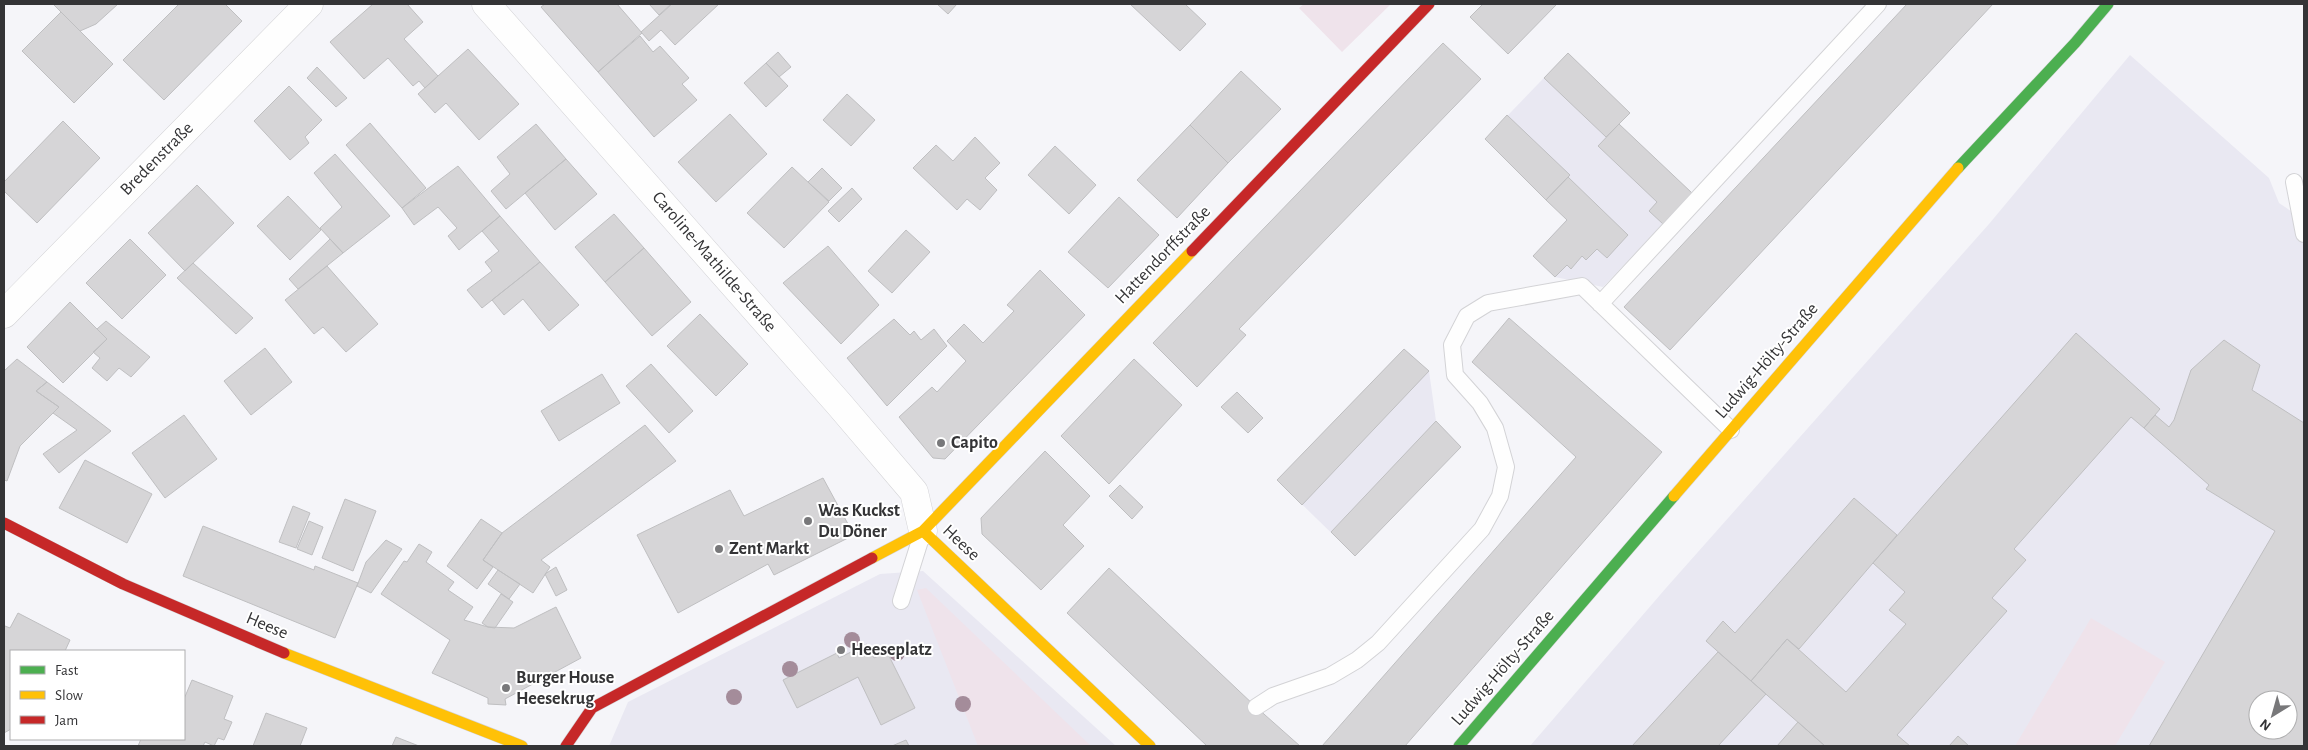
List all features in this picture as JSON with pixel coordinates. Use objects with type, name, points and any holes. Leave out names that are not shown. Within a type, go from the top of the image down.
[{"type":"street","name":"Bredenstraße","points":[[4,314],[310,4]]},
{"type":"street","name":"Caroline-Mathilde-Straße","points":[[486,4],[839,404],[914,492],[922,531]]},
{"type":"street","name":"Hattendorffstraße","points":[[922,531],[1429,4]]},
{"type":"street","name":"Ludwig-Hölty-Straße","points":[[1459,746],[1943,185],[2075,43],[2108,4]]},
{"type":"street","name":"Heese","points":[[4,524],[140,592],[279,651],[522,746]]},
{"type":"street","name":"Heese","points":[[566,746],[592,708],[922,531],[1150,746]]},
{"type":"lane","points":[[1600,304],[1878,4]]},
{"type":"lane","points":[[2294,182],[2304,234]]},
{"type":"lane","points":[[1256,707],[1273,696],[1330,676],[1357,660],[1378,643],[1482,529],[1500,496],[1506,467],[1496,428],[1480,403],[1455,375],[1452,345],[1467,316],[1488,303],[1582,286],[1731,430]]},
{"type":"lane","points":[[900,600],[922,531]]},
{"type":"shaded area","points":[[1304,4],[1391,4],[1342,52],[1299,8]]},
{"type":"shaded area","points":[[1568,53],[1630,113],[1619,124],[1692,193],[1603,287],[1555,277],[1533,256],[1567,219],[1485,139]]},
{"type":"shaded area","points":[[2130,55],[2269,178],[2279,203],[2304,220],[2304,746],[1530,746],[1666,588],[1989,224]]},
{"type":"shaded area","points":[[1404,349],[1429,371],[1436,421],[1461,447],[1355,556],[1277,480]]},
{"type":"shaded area","name":"Heeseplatz","points":[[923,571],[1116,746],[609,746],[628,702],[880,574]]},
{"type":"shaded area","points":[[926,588],[1091,746],[978,746],[917,590]]},
{"type":"shaded area","points":[[2091,618],[2165,662],[2115,746],[2015,746]]},
{"type":"building","points":[[53,4],[118,4],[96,24],[80,31]]},
{"type":"building","points":[[179,4],[225,4],[242,21],[164,100],[123,60]]},
{"type":"building","points":[[373,4],[407,4],[423,22],[404,39],[438,76],[425,88],[419,81],[413,86],[388,58],[364,79],[330,42]]},
{"type":"building","points":[[545,4],[617,4],[642,33],[598,72],[541,7]]},
{"type":"building","points":[[649,4],[671,4],[659,15]]},
{"type":"building","points":[[672,4],[719,4],[675,45],[661,30],[649,41],[641,32]]},
{"type":"building","points":[[937,4],[957,4],[948,14]]},
{"type":"building","points":[[1130,4],[1185,4],[1206,24],[1180,51]]},
{"type":"building","points":[[1483,4],[1557,4],[1508,54],[1470,17]]},
{"type":"building","points":[[1907,4],[1993,4],[1670,350],[1624,307]]},
{"type":"building","points":[[61,12],[113,64],[74,103],[22,51]]},
{"type":"building","points":[[640,36],[653,52],[660,46],[689,78],[682,84],[697,100],[654,137],[598,72]]},
{"type":"building","points":[[1443,43],[1481,79],[1239,329],[1246,335],[1197,387],[1153,343]]},
{"type":"building","points":[[468,49],[519,104],[479,140],[446,103],[435,113],[418,94]]},
{"type":"building","points":[[778,52],[791,67],[779,77],[766,63]]},
{"type":"building","points":[[1568,53],[1630,113],[1606,137],[1544,78]]},
{"type":"building","points":[[766,63],[788,86],[766,107],[744,83]]},
{"type":"building","points":[[317,67],[347,98],[336,107],[307,78]]},
{"type":"building","points":[[1241,71],[1281,109],[1228,163],[1190,125]]},
{"type":"building","points":[[289,86],[322,120],[305,137],[309,143],[290,160],[254,121]]},
{"type":"building","points":[[847,94],[875,120],[851,146],[823,120]]},
{"type":"building","points":[[730,114],[767,154],[716,202],[678,162]]},
{"type":"building","points":[[1507,115],[1570,175],[1546,200],[1485,139]]},
{"type":"building","points":[[63,121],[100,158],[37,223],[4,191],[4,182]]},
{"type":"building","points":[[370,123],[426,188],[402,208],[346,145]]},
{"type":"building","points":[[536,124],[566,159],[506,209],[491,191],[510,174],[497,157]]},
{"type":"building","points":[[1619,124],[1692,193],[1663,224],[1649,211],[1657,202],[1598,146]]},
{"type":"building","points":[[1190,125],[1228,163],[1177,218],[1137,180]]},
{"type":"building","points":[[975,137],[1000,163],[985,178],[997,190],[980,210],[967,199],[957,210],[913,168],[936,145],[953,161]]},
{"type":"building","points":[[1055,146],[1096,185],[1069,214],[1028,175]]},
{"type":"building","points":[[335,154],[390,216],[343,253],[320,228],[342,207],[314,173]]},
{"type":"building","points":[[566,159],[597,194],[555,230],[525,193]]},
{"type":"building","points":[[458,166],[500,216],[459,250],[448,236],[457,228],[438,207],[414,225],[402,208]]},
{"type":"building","points":[[792,167],[829,202],[784,248],[747,213]]},
{"type":"building","points":[[822,168],[842,188],[829,201],[808,182]]},
{"type":"building","points":[[1568,177],[1628,235],[1607,258],[1597,249],[1586,260],[1582,256],[1571,269],[1567,265],[1555,277],[1533,256],[1567,220],[1546,200]]},
{"type":"building","points":[[197,185],[234,223],[185,271],[148,233]]},
{"type":"building","points":[[852,188],[862,199],[839,222],[828,211]]},
{"type":"building","points":[[288,196],[321,230],[290,260],[257,226]]},
{"type":"building","points":[[1119,197],[1159,235],[1108,288],[1068,252]]},
{"type":"building","points":[[614,214],[644,248],[605,282],[575,247]]},
{"type":"building","points":[[500,216],[540,262],[482,308],[467,290],[492,271],[485,262],[499,251],[482,231]]},
{"type":"building","points":[[906,230],[930,252],[892,293],[868,271]]},
{"type":"building","points":[[130,239],[166,275],[122,319],[86,283]]},
{"type":"building","points":[[330,239],[343,253],[298,289],[289,279]]},
{"type":"building","points":[[828,246],[879,305],[841,344],[783,283]]},
{"type":"building","points":[[644,248],[691,302],[652,336],[605,282]]},
{"type":"building","points":[[540,262],[579,305],[549,331],[523,299],[504,315],[492,300]]},
{"type":"building","points":[[193,263],[253,318],[236,334],[177,278]]},
{"type":"building","points":[[327,266],[378,324],[346,352],[323,327],[314,334],[285,300]]},
{"type":"building","points":[[1040,270],[1085,315],[945,459],[933,458],[899,417],[932,387],[937,392],[966,361],[947,341],[964,324],[983,343],[1014,311],[1007,305]]},
{"type":"building","points":[[70,302],[107,339],[63,383],[27,347]]},
{"type":"building","points":[[700,314],[748,364],[716,396],[667,346]]},
{"type":"building","points":[[1509,318],[1662,452],[1405,746],[1322,746],[1576,457],[1472,362]]},
{"type":"building","points":[[894,319],[910,335],[914,331],[921,340],[934,329],[947,346],[887,406],[847,358]]},
{"type":"building","points":[[106,321],[150,357],[131,377],[119,368],[107,381],[92,368],[100,358],[93,352],[107,339],[97,329]]},
{"type":"building","points":[[2076,333],[2160,409],[2144,428],[2131,417],[2014,549],[2026,560],[1992,598],[2007,611],[1897,735],[1910,746],[1825,746],[1751,681],[1787,639],[1846,692],[1906,624],[1889,610],[1905,592],[1873,563]]},
{"type":"building","points":[[2224,340],[2260,365],[2252,390],[2304,423],[2304,746],[2149,746],[2275,531],[2206,489],[2209,485],[2144,428],[2155,415],[2169,427],[2174,420],[2191,370]]},
{"type":"building","points":[[265,348],[292,382],[251,415],[224,381]]},
{"type":"building","points":[[1404,349],[1429,371],[1302,505],[1277,480]]},
{"type":"building","points":[[17,359],[47,382],[36,391],[59,407],[20,446],[7,481],[4,480],[4,371]]},
{"type":"building","points":[[1134,359],[1182,405],[1109,484],[1061,436]]},
{"type":"building","points":[[651,364],[693,411],[669,433],[626,386]]},
{"type":"building","points":[[602,374],[620,403],[559,441],[541,411]]},
{"type":"building","points":[[47,382],[111,431],[59,473],[43,454],[77,430],[53,413],[59,407],[36,391]]},
{"type":"building","points":[[1237,392],[1263,418],[1248,433],[1221,407]]},
{"type":"building","points":[[184,415],[217,459],[165,498],[132,453]]},
{"type":"building","points":[[1436,421],[1461,447],[1355,556],[1331,532]]},
{"type":"building","points":[[645,425],[676,461],[541,560],[550,567],[533,593],[483,560],[502,533]]},
{"type":"building","points":[[1045,451],[1090,496],[1063,525],[1084,546],[1041,590],[982,534],[981,518]]},
{"type":"building","points":[[85,460],[152,494],[127,543],[59,508]]},
{"type":"building","points":[[823,478],[854,535],[774,575],[768,564],[678,613],[637,535],[730,490],[744,516]]},
{"type":"building","points":[[1120,485],[1143,507],[1132,519],[1109,496]]},
{"type":"building","points":[[1854,498],[1897,535],[1799,649],[1787,639],[1751,681],[1706,641],[1723,621],[1735,633]]},
{"type":"building","points":[[345,499],[376,511],[353,571],[322,558]]},
{"type":"building","points":[[293,506],[310,513],[296,548],[279,542]]},
{"type":"building","points":[[481,519],[502,533],[483,560],[493,567],[477,589],[447,566]]},
{"type":"building","points":[[309,521],[323,527],[312,555],[297,549]]},
{"type":"building","points":[[203,526],[314,570],[315,566],[358,583],[335,638],[183,576]]},
{"type":"building","points":[[386,540],[402,549],[371,593],[357,586],[366,562]]},
{"type":"building","points":[[419,544],[432,552],[426,562],[454,582],[448,590],[473,607],[464,620],[488,627],[514,628],[556,607],[581,658],[505,699],[506,705],[488,704],[488,698],[432,673],[450,640],[381,594],[404,561],[407,562]]},
{"type":"building","points":[[556,567],[567,590],[556,596],[545,574]]},
{"type":"building","points":[[1109,568],[1300,746],[1207,746],[1067,613]]},
{"type":"building","points":[[498,570],[520,584],[509,599],[488,584]]},
{"type":"building","points":[[501,594],[513,602],[495,628],[488,627],[482,623]]},
{"type":"building","points":[[18,613],[70,640],[65,650],[10,650],[10,730],[4,733],[4,628],[5,626],[10,628]]},
{"type":"building","points":[[867,644],[874,658],[887,652],[915,708],[881,725],[858,677],[797,708],[783,680],[837,653],[839,658]]},
{"type":"building","points":[[1718,652],[1766,694],[1718,746],[1632,746]]},
{"type":"building","points":[[192,680],[233,696],[224,719],[232,722],[224,740],[218,738],[214,746],[205,742],[203,746],[138,746],[141,740],[185,740],[185,697]]},
{"type":"building","points":[[266,713],[307,728],[300,746],[253,746]]},
{"type":"building","points":[[1798,722],[1825,746],[1777,746]]},
{"type":"building","points":[[1958,736],[1969,746],[1949,746]]},
{"type":"building","points":[[396,737],[419,746],[392,746]]},
{"type":"building","points":[[906,740],[909,746],[892,746]]},
{"type":"traffic: fast","points":[[1958,168],[2075,43],[2108,4]]},
{"type":"traffic: fast","points":[[1459,746],[1674,496]]},
{"type":"traffic: slow","points":[[1674,496],[1958,168]]},
{"type":"traffic: slow","points":[[923,531],[1192,251]]},
{"type":"traffic: slow","points":[[872,558],[923,531],[1150,746]]},
{"type":"traffic: slow","points":[[284,653],[522,746]]},
{"type":"traffic: jam","points":[[1192,251],[1429,4]]},
{"type":"traffic: jam","points":[[4,523],[123,584],[284,653]]},
{"type":"traffic: jam","points":[[566,746],[592,708],[872,558]]},
{"type":"place","name":"Capito","points":[[941,443]]},
{"type":"place","name":"Was Kuckst Du Döner","points":[[808,521]]},
{"type":"place","name":"Zent Markt","points":[[719,549]]},
{"type":"place","name":"Heeseplatz","points":[[841,650]]},
{"type":"place","name":"Burger House Heesekrug","points":[[506,688]]}]
